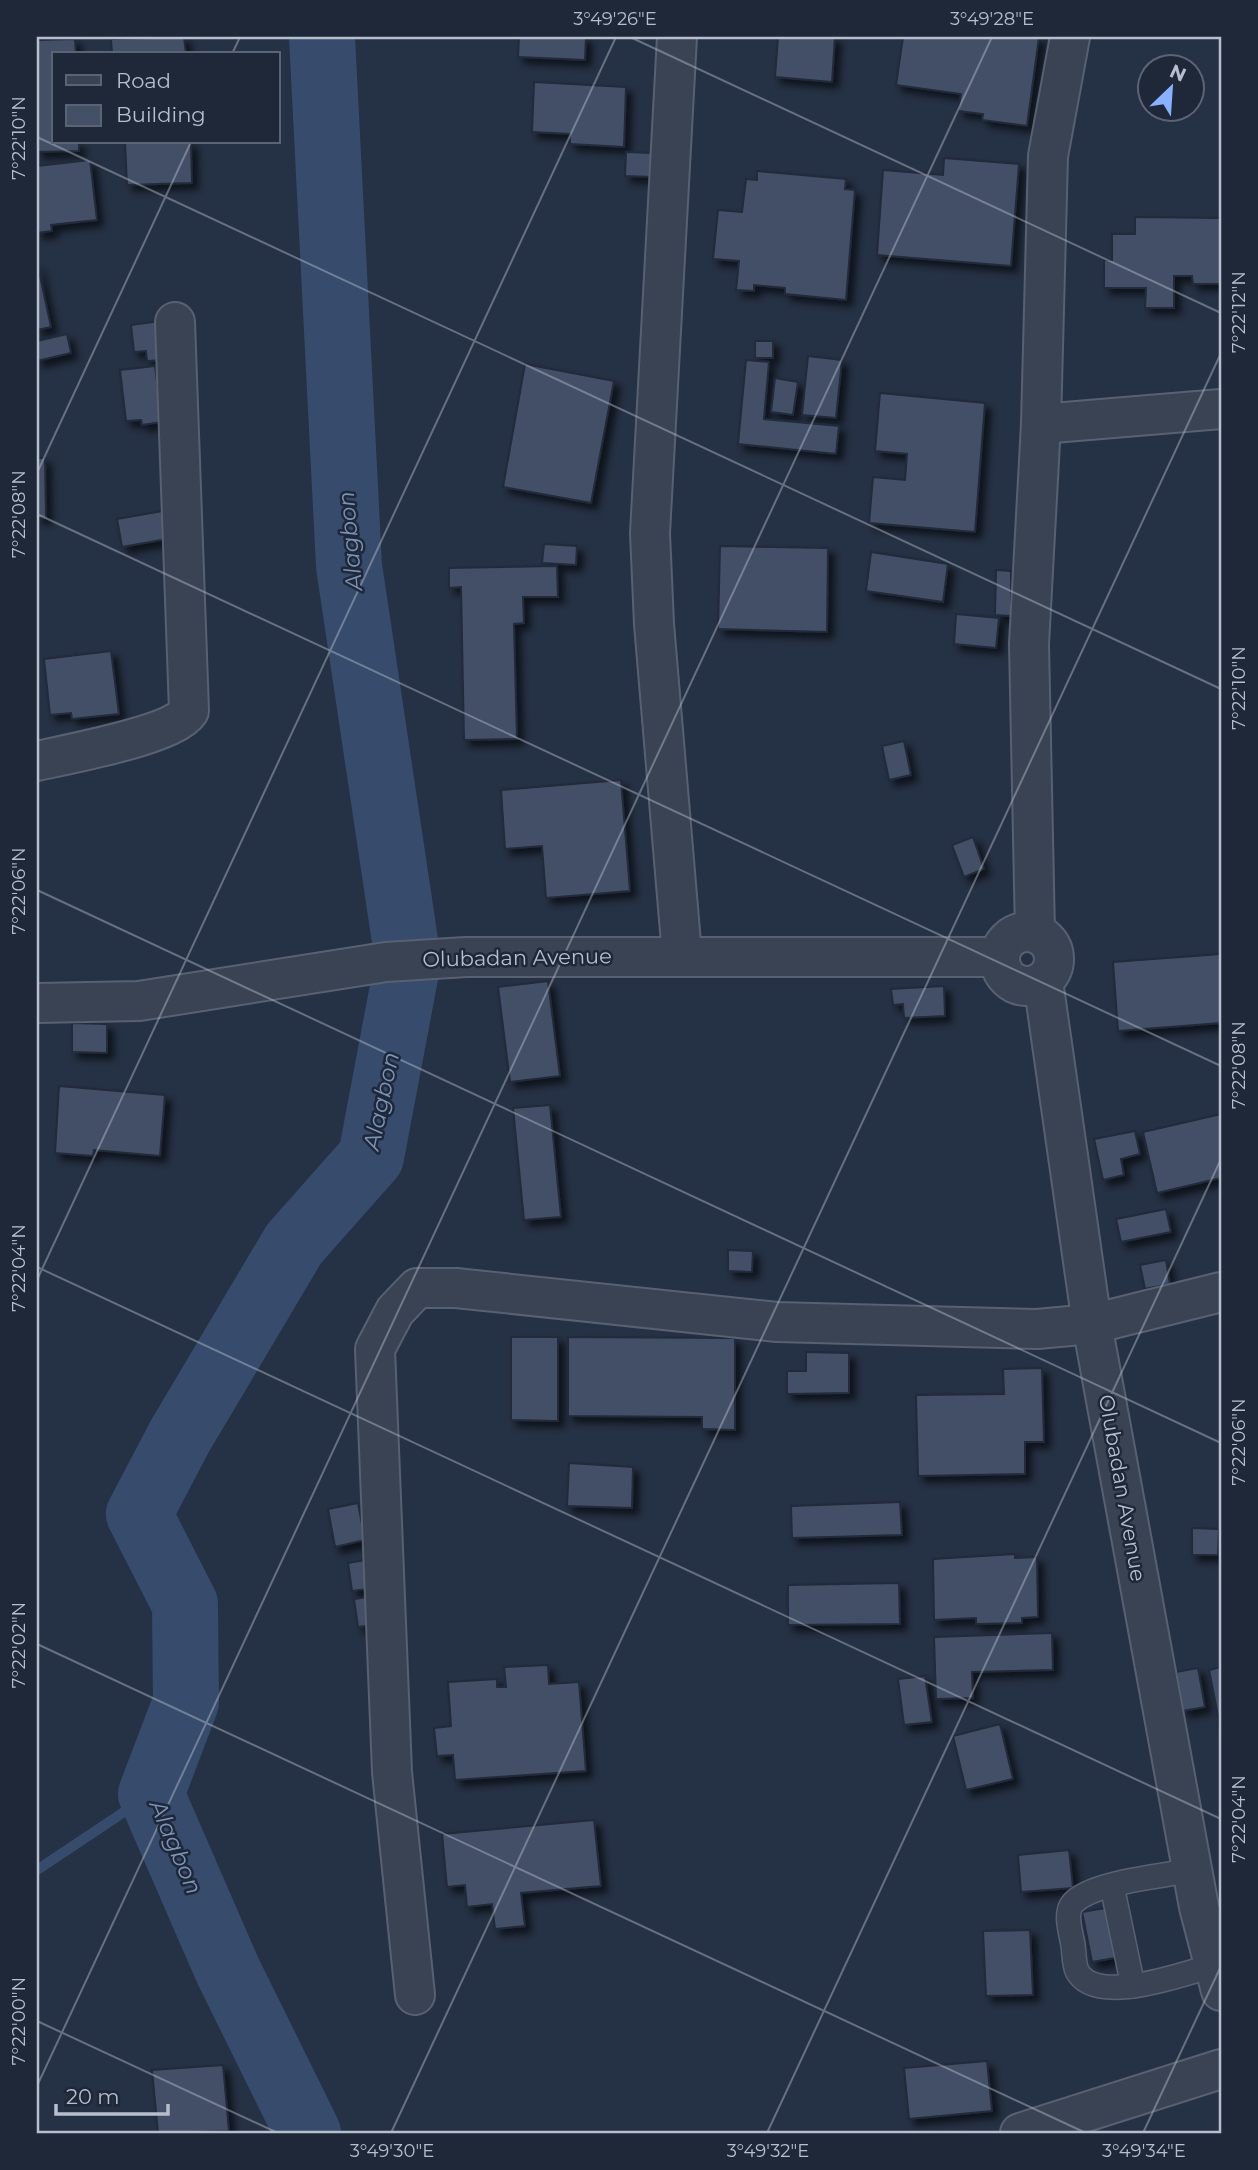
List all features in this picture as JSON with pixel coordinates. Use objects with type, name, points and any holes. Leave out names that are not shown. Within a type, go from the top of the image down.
[{"type":"street","points":[[677,37],[650,533],[654,624],[682,955]]},
{"type":"street","points":[[1035,933],[1029,644],[1041,424],[1048,156],[1070,37]]},
{"type":"street","points":[[37,761],[127,740],[183,720],[189,711],[175,322]]},
{"type":"street","points":[[1041,424],[1221,409]]},
{"type":"street","points":[[1035,933],[1045,939],[1052,948],[1054,961],[1051,972],[1042,981],[1019,985],[1009,978],[1002,968],[1000,957],[1003,945],[1011,936],[1035,933]]},
{"type":"street","name":"Olubadan Avenue","points":[[37,1003],[139,1001],[386,962],[466,957],[1000,957]]},
{"type":"street","name":"Olubadan Avenue","points":[[1042,981],[1092,1324],[1192,1870],[1218,1978]]},
{"type":"street","points":[[415,1995],[392,1772],[375,1349],[395,1311],[417,1288],[456,1288],[777,1322],[1038,1329],[1092,1324],[1221,1292]]},
{"type":"street","points":[[1020,2133],[1221,2069]]},
{"type":"lane","points":[[1192,1870],[1112,1886],[1073,1903],[1069,1912],[1076,1970],[1091,1984],[1100,1987],[1218,1978]]},
{"type":"lane","points":[[1112,1886],[1133,1986]]},
{"type":"building","points":[[184,37],[186,52],[112,52],[111,39]]},
{"type":"building","points":[[519,37],[586,37],[585,60],[518,57]]},
{"type":"building","points":[[778,37],[835,37],[832,82],[775,77]]},
{"type":"building","points":[[903,37],[1039,37],[1027,126],[982,120],[983,114],[958,111],[961,94],[896,85]]},
{"type":"building","points":[[75,39],[76,52],[52,52],[52,144],[79,144],[79,151],[37,152],[37,40]]},
{"type":"building","points":[[534,82],[626,87],[624,147],[570,144],[570,134],[532,132]]},
{"type":"building","points":[[125,144],[191,144],[192,183],[127,185]]},
{"type":"building","points":[[626,152],[653,153],[652,177],[625,176]]},
{"type":"building","points":[[944,158],[1019,164],[1011,266],[877,255],[883,170],[943,175]]},
{"type":"building","points":[[90,160],[97,220],[51,225],[52,231],[37,233],[37,166]]},
{"type":"building","points":[[757,171],[846,179],[845,189],[855,190],[846,300],[785,294],[785,288],[754,285],[754,291],[736,290],[739,261],[713,259],[718,210],[742,212],[746,179],[757,180]]},
{"type":"building","points":[[1135,217],[1221,218],[1221,284],[1193,284],[1192,276],[1174,276],[1174,308],[1145,308],[1146,288],[1104,288],[1104,260],[1112,260],[1112,234],[1135,234]]},
{"type":"building","points":[[37,262],[51,327],[37,330]]},
{"type":"building","points":[[160,321],[165,360],[147,361],[146,351],[134,352],[131,325]]},
{"type":"building","points":[[67,334],[71,353],[37,361],[37,341]]},
{"type":"building","points":[[755,341],[773,341],[773,358],[755,358]]},
{"type":"building","points":[[808,356],[842,360],[836,418],[802,415]]},
{"type":"building","points":[[746,360],[769,362],[764,419],[839,426],[836,454],[738,444]]},
{"type":"building","points":[[525,364],[614,381],[591,503],[503,487]]},
{"type":"building","points":[[155,366],[162,422],[142,425],[141,420],[126,421],[120,370]]},
{"type":"building","points":[[775,378],[798,382],[793,415],[771,412]]},
{"type":"building","points":[[880,393],[985,403],[975,532],[869,523],[873,477],[905,480],[907,454],[875,451]]},
{"type":"building","points":[[37,458],[45,458],[46,518],[37,518]]},
{"type":"building","points":[[168,510],[173,538],[122,547],[117,519]]},
{"type":"building","points":[[544,544],[577,546],[576,565],[542,563]]},
{"type":"building","points":[[720,546],[828,548],[827,632],[718,629]]},
{"type":"building","points":[[871,552],[948,564],[943,602],[866,591]]},
{"type":"building","points":[[557,566],[558,597],[523,597],[524,623],[514,624],[517,739],[464,740],[461,587],[449,588],[449,568]]},
{"type":"building","points":[[996,570],[1011,571],[1011,616],[995,615]]},
{"type":"building","points":[[956,614],[999,618],[996,648],[954,644]]},
{"type":"building","points":[[111,651],[119,714],[72,719],[71,713],[50,715],[44,659]]},
{"type":"building","points":[[904,741],[911,775],[889,780],[882,746]]},
{"type":"building","points":[[621,780],[630,891],[546,898],[542,846],[505,849],[501,790]]},
{"type":"building","points":[[973,837],[984,869],[964,877],[952,845]]},
{"type":"building","points":[[1221,954],[1221,1023],[1118,1031],[1113,962]]},
{"type":"building","points":[[548,981],[560,1076],[510,1082],[498,987]]},
{"type":"building","points":[[944,986],[945,1016],[904,1018],[903,1004],[893,1005],[891,989]]},
{"type":"building","points":[[72,1023],[107,1024],[107,1053],[72,1052]]},
{"type":"building","points":[[59,1086],[165,1095],[160,1156],[94,1150],[93,1156],[55,1153]]},
{"type":"building","points":[[550,1105],[561,1217],[524,1220],[513,1108]]},
{"type":"building","points":[[1221,1114],[1221,1178],[1157,1193],[1143,1132]]},
{"type":"building","points":[[1135,1131],[1140,1154],[1121,1159],[1124,1175],[1103,1180],[1094,1139]]},
{"type":"building","points":[[1166,1209],[1171,1232],[1121,1242],[1116,1219]]},
{"type":"building","points":[[728,1250],[753,1251],[752,1272],[728,1271]]},
{"type":"building","points":[[1166,1260],[1170,1284],[1145,1289],[1140,1265]]},
{"type":"building","points":[[511,1337],[558,1337],[558,1421],[511,1420]]},
{"type":"building","points":[[568,1337],[735,1338],[735,1430],[702,1429],[702,1417],[568,1416]]},
{"type":"building","points":[[806,1352],[849,1353],[849,1393],[787,1394],[787,1371],[806,1371]]},
{"type":"building","points":[[1042,1368],[1044,1442],[1025,1442],[1025,1474],[918,1476],[916,1395],[1004,1394],[1003,1369]]},
{"type":"building","points":[[569,1463],[633,1467],[632,1508],[567,1506]]},
{"type":"building","points":[[900,1502],[902,1535],[792,1538],[791,1506]]},
{"type":"building","points":[[358,1503],[365,1540],[335,1547],[328,1509]]},
{"type":"building","points":[[1192,1528],[1219,1529],[1218,1555],[1192,1555]]},
{"type":"building","points":[[1015,1554],[1015,1558],[1037,1557],[1038,1617],[1022,1618],[1022,1623],[976,1624],[976,1618],[934,1620],[933,1559]]},
{"type":"building","points":[[371,1559],[375,1588],[352,1591],[348,1563]]},
{"type":"building","points":[[899,1583],[900,1624],[788,1625],[788,1585]]},
{"type":"building","points":[[375,1596],[380,1624],[358,1627],[354,1599]]},
{"type":"building","points":[[1052,1633],[1053,1670],[972,1672],[973,1698],[936,1699],[934,1637]]},
{"type":"building","points":[[548,1665],[549,1684],[579,1682],[586,1771],[455,1780],[453,1755],[437,1756],[434,1728],[451,1726],[448,1682],[497,1679],[497,1687],[506,1687],[504,1667]]},
{"type":"building","points":[[1221,1667],[1221,1731],[1209,1670]]},
{"type":"building","points":[[1198,1668],[1205,1707],[1183,1711],[1176,1672]]},
{"type":"building","points":[[925,1676],[932,1722],[904,1725],[898,1679]]},
{"type":"building","points":[[1000,1724],[1013,1779],[966,1790],[953,1736]]},
{"type":"building","points":[[594,1820],[601,1886],[521,1893],[525,1926],[495,1929],[492,1904],[467,1907],[465,1885],[447,1887],[442,1834]]},
{"type":"building","points":[[1069,1850],[1073,1888],[1021,1892],[1018,1855]]},
{"type":"building","points":[[1111,1907],[1120,1957],[1092,1962],[1082,1912]]},
{"type":"building","points":[[1030,1930],[1033,1995],[986,1996],[983,1931]]},
{"type":"building","points":[[987,2061],[992,2111],[909,2119],[904,2068]]},
{"type":"building","points":[[223,2065],[229,2131],[158,2133],[152,2070]]},
{"type":"waterway","name":"Alagbon","points":[[308,2133],[228,1971],[151,1794],[186,1702],[185,1604],[139,1514],[180,1436],[294,1244],[371,1157],[408,961],[349,566],[322,37]]},
{"type":"waterway","points":[[37,1870],[151,1794]]}]
